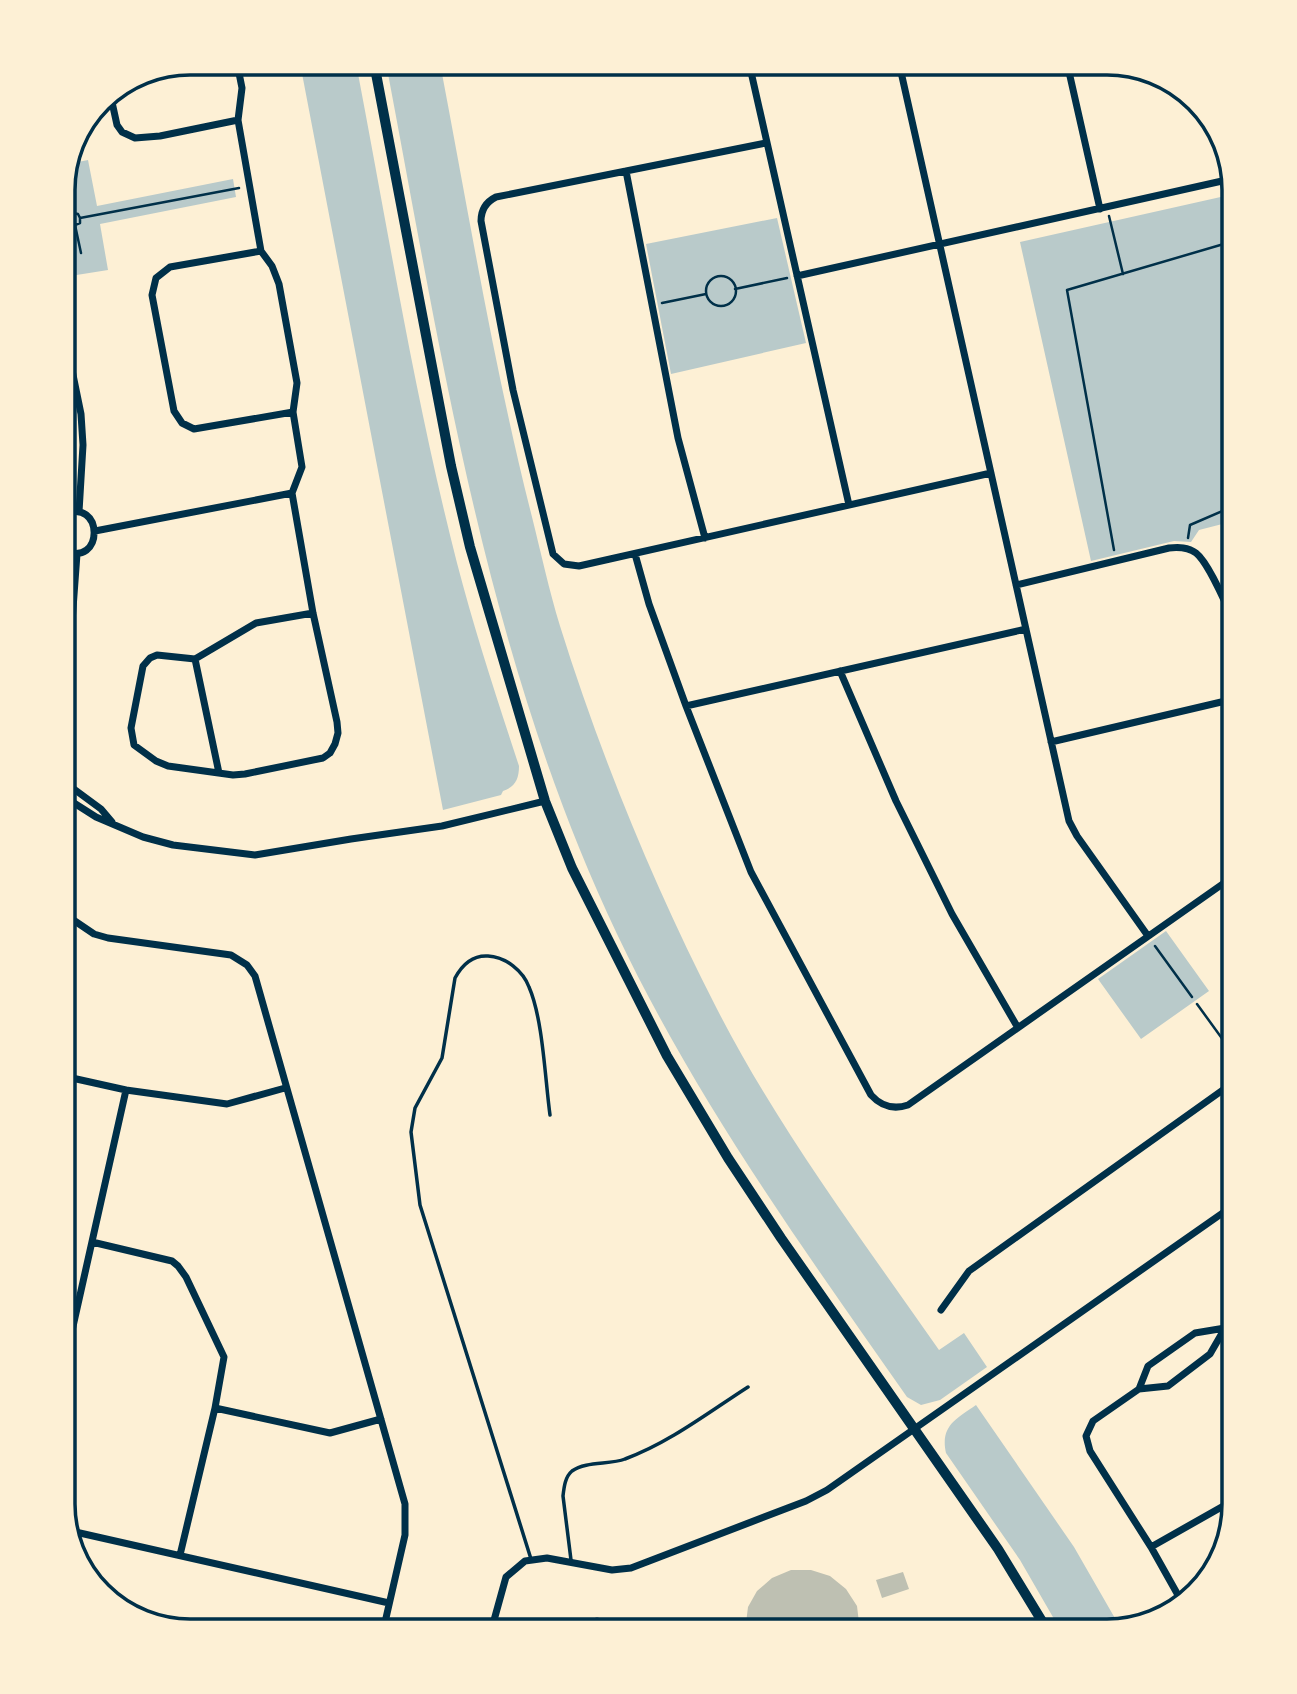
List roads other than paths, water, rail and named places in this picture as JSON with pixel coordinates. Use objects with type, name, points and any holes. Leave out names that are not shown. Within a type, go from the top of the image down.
[{"type":"street","points":[[239,75],[242,88],[238,120],[261,251],[272,266],[279,284],[297,383],[293,412],[302,467],[292,493],[313,613],[337,722],[338,739],[333,749],[323,758],[245,774],[219,773],[164,764],[141,752],[131,738],[131,727],[143,666],[148,660],[158,655],[195,659],[256,623],[313,613]]},
{"type":"street","points":[[376,75],[457,493],[482,590],[545,801],[572,868],[667,1056],[728,1158],[780,1238],[998,1549],[1041,1619]]},
{"type":"street","points":[[752,75],[849,505]]},
{"type":"street","points":[[902,75],[1072,827],[1148,936]]},
{"type":"street","points":[[1070,75],[1103,208]]},
{"type":"street","points":[[113,106],[117,125],[122,132],[135,138],[160,136],[238,120]]},
{"type":"street","points":[[766,143],[496,197],[484,206],[481,221],[513,390],[553,554],[564,564],[574,567],[991,473]]},
{"type":"street","points":[[626,171],[678,438],[705,538]]},
{"type":"street","points":[[797,276],[1221,181]]},
{"type":"street","points":[[261,251],[170,267],[156,278],[152,295],[174,411],[182,423],[194,429],[293,412]]},
{"type":"street","points":[[75,385],[81,414],[83,446],[79,512]]},
{"type":"street","points":[[95,531],[292,493]]},
{"type":"street","points":[[75,513],[79,512],[90,519],[95,531],[91,545],[77,554],[75,581]]},
{"type":"street","points":[[1016,585],[1169,548],[1186,548],[1195,552],[1204,564],[1222,599]]},
{"type":"street","points":[[635,554],[649,604],[686,706],[751,873],[870,1095],[876,1101],[891,1107],[908,1105],[1222,884]]},
{"type":"street","points":[[686,706],[1026,629]]},
{"type":"street","points":[[195,659],[219,773]]},
{"type":"street","points":[[840,671],[901,812],[952,914],[1018,1028]]},
{"type":"street","points":[[1051,742],[1222,702]]},
{"type":"street","points":[[75,790],[101,809],[112,822]]},
{"type":"street","points":[[75,804],[96,817],[143,837],[173,845],[255,855],[442,827],[545,801]]},
{"type":"street","points":[[75,921],[94,934],[108,938],[224,954],[242,960],[255,976],[405,1504],[405,1535],[386,1619]]},
{"type":"street","points":[[75,1079],[126,1090],[227,1104],[285,1088]]},
{"type":"street","points":[[75,1318],[126,1090]]},
{"type":"street","points":[[941,1310],[969,1271],[1222,1091]]},
{"type":"street","points":[[494,1619],[506,1577],[519,1564],[531,1559],[547,1558],[612,1570],[631,1568],[806,1501],[827,1490],[1222,1213]]},
{"type":"street","points":[[92,1242],[172,1261],[181,1269],[223,1354],[215,1408],[180,1555]]},
{"type":"street","points":[[1177,1594],[1090,1451],[1086,1436],[1093,1421],[1139,1388],[1149,1366],[1195,1333],[1222,1328]]},
{"type":"street","points":[[1139,1388],[1168,1386],[1210,1354],[1222,1333]]},
{"type":"street","points":[[215,1408],[330,1433],[381,1419]]},
{"type":"street","points":[[1151,1547],[1222,1507]]},
{"type":"street","points":[[79,1533],[389,1603]]},
{"type":"lane","points":[[531,1559],[420,1205],[411,1132],[415,1108],[442,1058],[455,978],[470,960],[493,956],[506,961],[529,985],[537,1016],[550,1115]]},
{"type":"lane","points":[[571,1563],[563,1496],[570,1472],[578,1468],[624,1460],[639,1453],[748,1387]]}]
